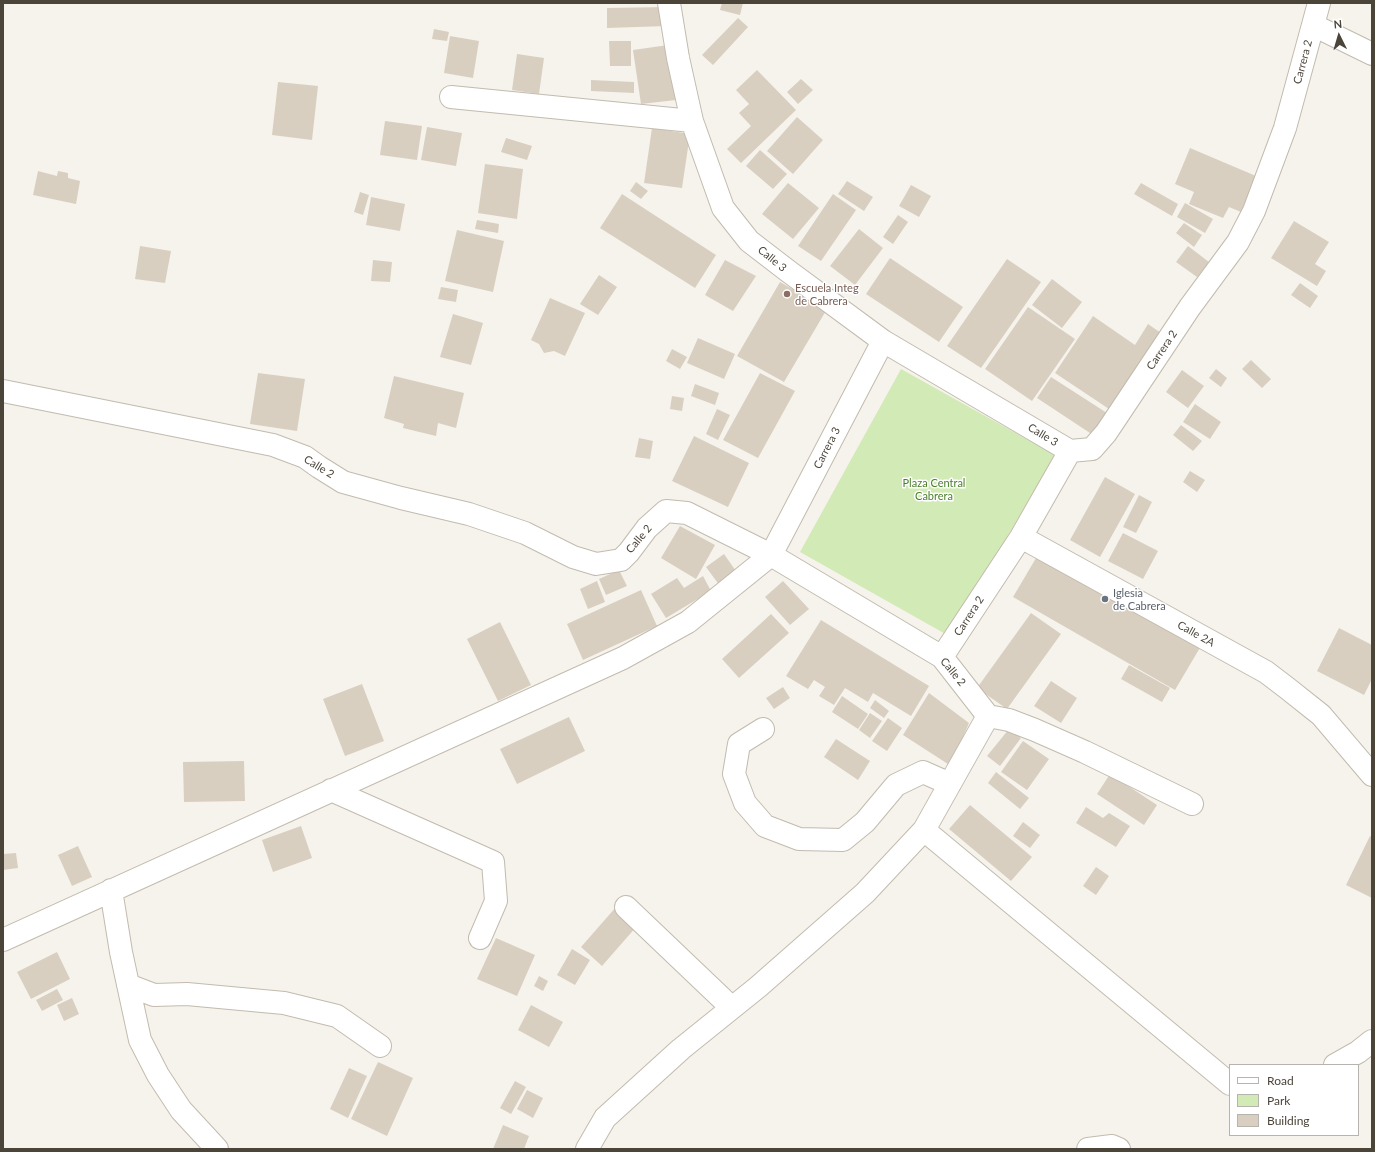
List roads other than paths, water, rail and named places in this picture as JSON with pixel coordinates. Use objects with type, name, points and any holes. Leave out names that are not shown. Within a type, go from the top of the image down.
[{"type":"street","name":"Calle 3","points":[[669,3],[678,58],[692,121],[723,208],[749,240],[788,271],[883,340],[1070,451]]},
{"type":"street","name":"Carrera 2","points":[[942,657],[1021,537],[1070,451],[1092,449],[1106,433],[1190,307],[1238,242],[1254,211],[1285,128],[1319,3]]},
{"type":"street","points":[[1313,25],[1372,54]]},
{"type":"street","points":[[451,96],[692,121]]},
{"type":"street","name":"Carrera 3","points":[[771,555],[883,340]]},
{"type":"street","name":"Calle 2","points":[[3,391],[273,445],[305,457],[343,482],[401,498],[469,514],[525,534],[572,557],[596,564],[621,560],[629,552],[646,528],[666,511],[687,512],[771,555],[942,657],[988,716]]},
{"type":"street","name":"Calle 2A","points":[[1021,537],[1266,672],[1321,715],[1372,774]]},
{"type":"street","points":[[3,940],[630,654],[688,622],[771,555]]},
{"type":"street","points":[[586,1149],[605,1118],[681,1049],[758,987],[865,893],[924,830],[988,716],[1009,720],[1035,730],[1085,752],[1192,804]]},
{"type":"street","points":[[763,729],[739,744],[734,774],[746,804],[765,826],[799,839],[843,840],[865,822],[896,785],[923,772],[950,784]]},
{"type":"street","points":[[331,790],[494,862],[496,900],[480,938]]},
{"type":"street","points":[[924,830],[1229,1083]]},
{"type":"street","points":[[112,890],[121,952],[140,1040],[158,1075],[181,1110],[215,1145],[217,1149]]},
{"type":"street","points":[[626,907],[732,1008]]},
{"type":"street","points":[[128,985],[154,995],[187,994],[284,1003],[337,1016],[380,1046]]},
{"type":"street","points":[[1337,1064],[1358,1052],[1372,1041]]},
{"type":"street","points":[[1088,1149],[1112,1146],[1119,1149]]},
{"type":"place","name":"Escuela Integ de Cabrera","points":[[787,294]]},
{"type":"place","name":"Iglesia de Cabrera","points":[[1105,599]]},
{"type":"park label","name":"Plaza Central Cabrera","points":[[934,489]]}]
